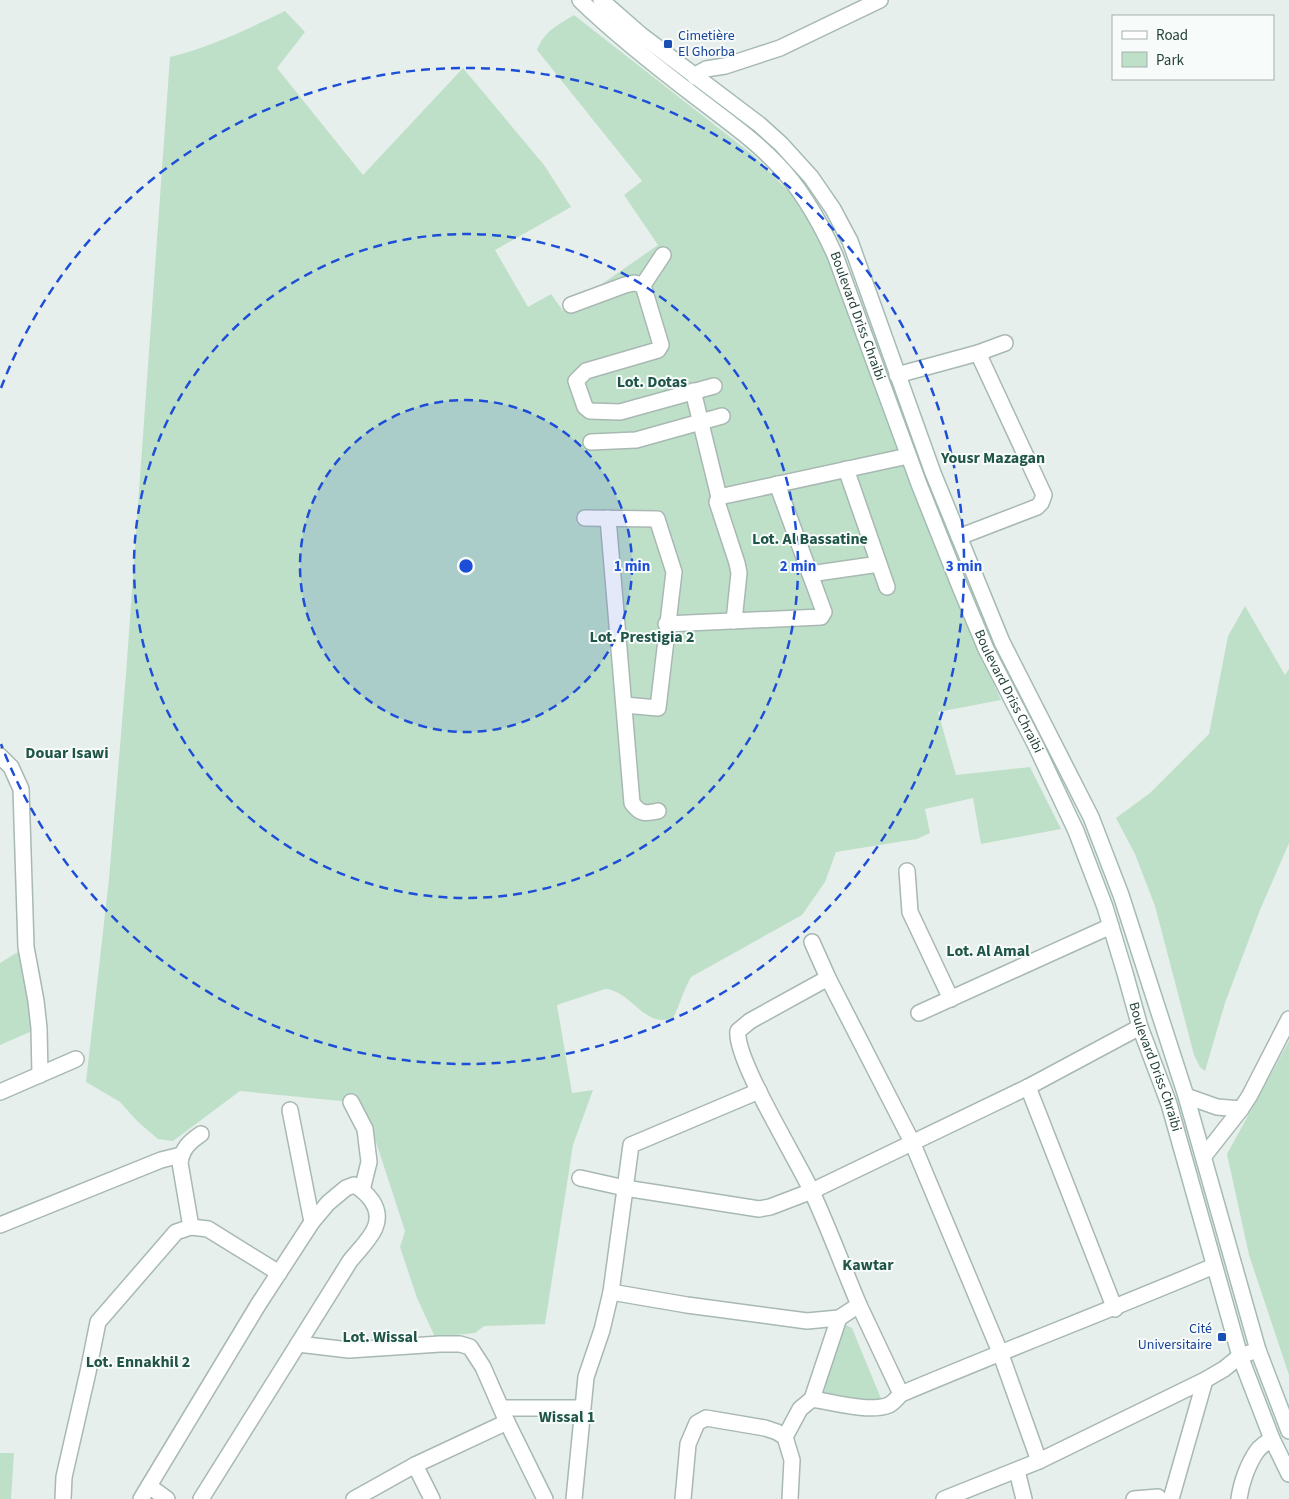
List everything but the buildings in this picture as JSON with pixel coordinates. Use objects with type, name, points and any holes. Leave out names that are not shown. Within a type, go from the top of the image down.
[{"type":"street","name":"Boulevard Driss Chraibi","points":[[580,0],[641,54],[715,110],[776,163],[819,221],[835,255],[908,456],[986,649],[1076,831],[1111,926],[1140,1027],[1169,1104],[1240,1356],[1272,1439],[1289,1474]]},
{"type":"street","name":"Boulevard Driss Chraibi","points":[[601,0],[641,35],[760,125],[780,144],[811,177],[833,209],[850,241],[933,473],[1002,642],[1091,817],[1140,949],[1204,1156],[1261,1357],[1289,1431]]},
{"type":"street","points":[[695,77],[706,69],[724,66],[780,48],[880,0]]},
{"type":"street","points":[[715,110],[724,98]]},
{"type":"street","points":[[643,285],[663,255]]},
{"type":"street","points":[[571,305],[634,282],[643,285]]},
{"type":"street","points":[[643,285],[661,345],[658,350],[586,371],[580,375],[576,381],[585,407],[590,412],[620,412],[714,386]]},
{"type":"street","points":[[897,375],[1005,344]]},
{"type":"street","points":[[959,537],[1037,507],[1044,495],[978,353]]},
{"type":"street","points":[[694,391],[719,497],[716,502],[739,573],[734,621]]},
{"type":"street","points":[[591,442],[636,440],[722,416]]},
{"type":"street","points":[[719,497],[908,456]]},
{"type":"street","points":[[846,469],[887,587]]},
{"type":"street","points":[[666,624],[821,617],[824,612],[777,484]]},
{"type":"street","points":[[585,518],[657,519],[674,572],[666,624],[658,708],[624,705]]},
{"type":"street","points":[[608,518],[632,804],[639,812],[645,814],[658,811]]},
{"type":"street","points":[[810,574],[879,564]]},
{"type":"street","points":[[986,649],[1002,642]]},
{"type":"street","points":[[1005,685],[1019,678]]},
{"type":"street","points":[[0,756],[11,767],[21,789],[26,947],[39,1028],[40,1075]]},
{"type":"street","points":[[907,871],[910,912],[951,999]]},
{"type":"street","points":[[920,1013],[1111,926]]},
{"type":"street","points":[[812,942],[828,978],[912,1142],[1000,1352],[1039,1461]]},
{"type":"street","points":[[828,978],[750,1021],[738,1031],[737,1038],[740,1051],[759,1091],[812,1191],[859,1305],[900,1394]]},
{"type":"street","points":[[1204,1156],[1241,1109],[1289,1019]]},
{"type":"street","points":[[580,1178],[625,1188],[759,1209],[770,1207],[812,1191],[1028,1087],[1140,1027]]},
{"type":"street","points":[[0,1092],[76,1059]]},
{"type":"street","points":[[1028,1087],[1115,1309]]},
{"type":"street","points":[[574,1499],[586,1377],[602,1330],[611,1292],[631,1146],[759,1091]]},
{"type":"street","points":[[1186,1096],[1217,1106],[1241,1109]]},
{"type":"street","points":[[351,1102],[365,1129],[369,1162],[362,1190]]},
{"type":"street","points":[[290,1110],[312,1222]]},
{"type":"street","points":[[191,1227],[180,1164],[181,1155],[188,1143],[201,1134]]},
{"type":"street","points":[[0,1225],[161,1160],[181,1155]]},
{"type":"street","points":[[141,1499],[312,1222],[328,1203],[346,1188],[354,1185],[362,1190],[378,1210],[378,1220],[375,1228],[350,1262],[201,1499]]},
{"type":"street","points":[[63,1499],[64,1477],[98,1322],[176,1232],[191,1227],[208,1229],[279,1273]]},
{"type":"street","points":[[812,1399],[874,1408],[886,1406],[894,1402],[900,1394],[1000,1352],[1115,1309],[1214,1266]]},
{"type":"street","points":[[611,1292],[687,1305],[807,1321],[839,1318],[859,1305]]},
{"type":"street","points":[[790,1499],[792,1460],[786,1437],[800,1409],[812,1399],[839,1318]]},
{"type":"street","points":[[298,1344],[349,1350],[440,1344],[460,1344],[470,1347],[480,1362],[545,1499]]},
{"type":"street","points":[[944,1499],[1039,1461],[1205,1380],[1224,1369],[1240,1356],[1261,1357]]},
{"type":"street","points":[[1224,1369],[1246,1372],[1261,1357]]},
{"type":"street","points":[[1134,1499],[1165,1498],[1205,1380]]},
{"type":"street","points":[[502,1408],[582,1408]]},
{"type":"street","points":[[684,1499],[688,1444],[696,1423],[700,1420],[706,1418],[765,1428],[786,1437]]},
{"type":"street","points":[[354,1499],[415,1465],[507,1422]]},
{"type":"street","points":[[1239,1499],[1240,1489],[1255,1454],[1258,1449],[1272,1439]]},
{"type":"street","points":[[415,1465],[432,1499]]},
{"type":"street","points":[[1017,1470],[1024,1499]]},
{"type":"street","points":[[149,1486],[167,1499]]},
{"type":"green space","points":[[285,11],[305,32],[277,68],[363,175],[463,68],[544,165],[571,207],[495,250],[528,307],[551,294],[563,311],[658,245],[624,195],[642,181],[537,50],[548,33],[574,15],[753,155],[789,192],[821,238],[958,604],[1001,700],[938,712],[956,775],[1030,767],[1061,829],[981,844],[973,798],[925,809],[930,833],[917,839],[836,852],[825,882],[802,915],[691,977],[673,1018],[663,1020],[654,1018],[623,996],[605,989],[557,1005],[572,1093],[593,1090],[573,1145],[545,1324],[484,1326],[475,1333],[435,1337],[417,1298],[400,1247],[405,1231],[376,1142],[351,1102],[240,1091],[173,1141],[158,1139],[138,1122],[120,1102],[86,1082],[109,879],[126,674],[170,57],[215,43]]},
{"type":"green space","points":[[1245,606],[1285,675],[1289,669],[1289,843],[1260,910],[1225,1003],[1205,1071],[1200,1067],[1194,1055],[1155,906],[1135,854],[1116,818],[1150,793],[1209,734],[1228,636]]},
{"type":"green space","points":[[26,947],[39,1028],[0,1045],[0,963]]},
{"type":"green space","points":[[1289,1041],[1289,1375],[1249,1255],[1227,1154]]},
{"type":"green space","points":[[846,1325],[852,1328],[882,1404],[823,1396],[835,1347],[842,1329]]},
{"type":"green space","points":[[0,1453],[14,1453],[11,1499],[0,1499]]},
{"type":"place","name":"Cimetière El Ghorba","points":[[668,44]]},
{"type":"place","name":"Cité Universitaire","points":[[1222,1337]]},
{"type":"district","name":"Lot. Dotas","points":[[652,382]]},
{"type":"district","name":"Yousr Mazagan","points":[[993,458]]},
{"type":"district","name":"Lot. Al Bassatine","points":[[810,539]]},
{"type":"district","name":"Lot. Prestigia 2","points":[[642,637]]},
{"type":"district","name":"Douar Isawi","points":[[67,753]]},
{"type":"district","name":"Lot. Al Amal","points":[[988,951]]},
{"type":"district","name":"Kawtar","points":[[868,1265]]},
{"type":"district","name":"Lot. Wissal","points":[[380,1337]]},
{"type":"district","name":"Lot. Ennakhil 2","points":[[138,1362]]},
{"type":"district","name":"Wissal 1","points":[[567,1417]]}]
